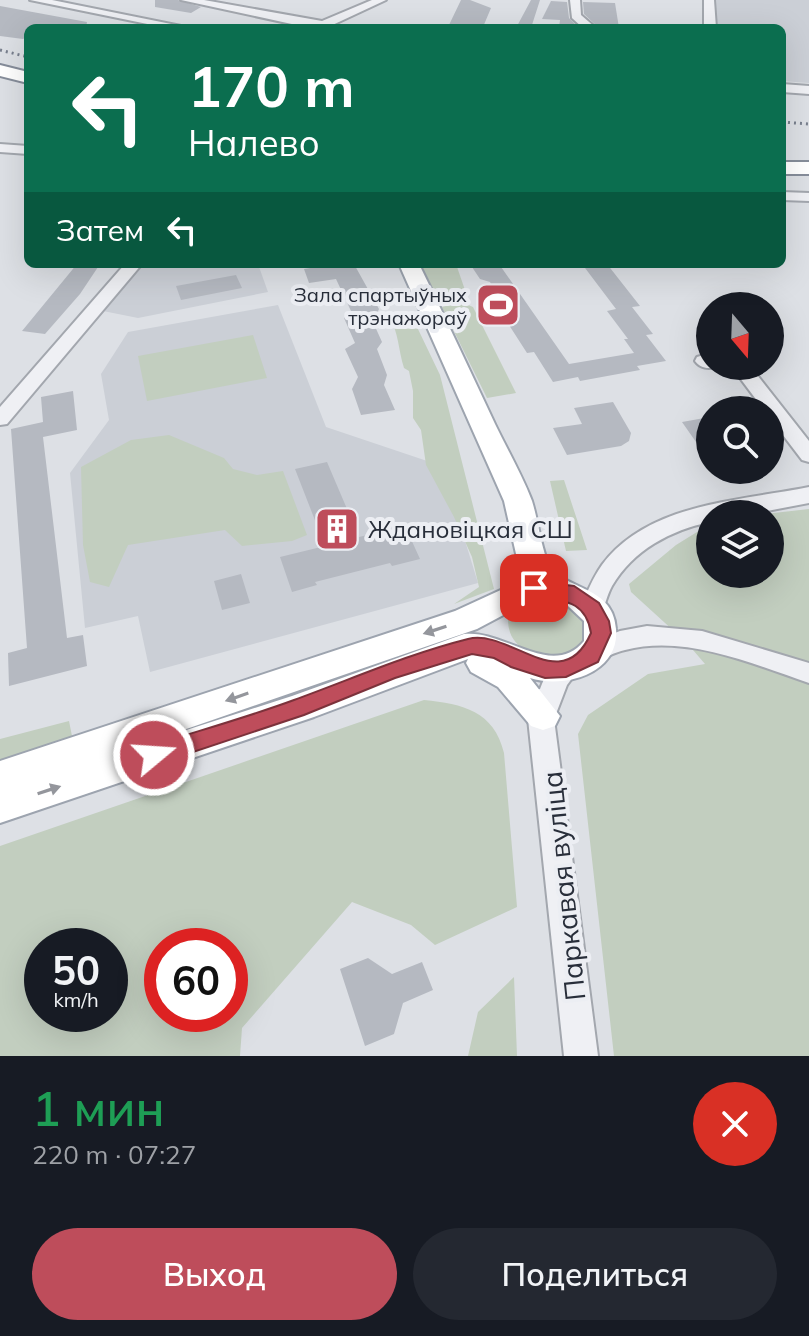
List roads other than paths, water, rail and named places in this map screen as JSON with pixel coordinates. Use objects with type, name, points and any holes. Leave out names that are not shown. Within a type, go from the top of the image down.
[{"type":"highway","points":[[0,72],[24,78]]},
{"type":"highway","points":[[0,85],[24,89]]},
{"type":"highway","points":[[786,168],[809,168]]},
{"type":"highway","points":[[786,180],[809,180]]},
{"type":"main road","points":[[411,268],[518,501],[534,567],[592,612]]},
{"type":"main road","points":[[514,659],[498,631],[501,610],[513,597],[529,554]]},
{"type":"main road","points":[[0,777],[466,620],[513,597],[592,612]]},
{"type":"main road","points":[[296,709],[391,671],[472,646],[498,650],[545,669],[566,669],[580,664],[592,612]]},
{"type":"main road","points":[[0,806],[441,664],[474,662],[499,670],[517,684],[543,716]]},
{"type":"street","points":[[35,0],[164,24]]},
{"type":"street","points":[[186,0],[310,24]]},
{"type":"street","points":[[325,24],[381,0]]},
{"type":"street","points":[[575,0],[576,16],[585,24]]},
{"type":"street","points":[[709,0],[710,24]]},
{"type":"street","points":[[786,88],[809,90]]},
{"type":"street","points":[[0,148],[24,150]]},
{"type":"street","points":[[786,196],[809,197]]},
{"type":"street","points":[[0,419],[131,268]]},
{"type":"street","points":[[751,380],[809,455]]},
{"type":"street","points":[[783,500],[809,495]]},
{"type":"street","points":[[696,516],[647,536],[630,549],[592,612],[717,644],[809,673]]},
{"type":"street","name":"Паркавая вуліца","points":[[514,659],[534,686],[543,716],[581,1056]]},
{"type":"street","name":"Паркавая вуліца","points":[[543,716],[556,679],[566,669]]},
{"type":"railway","points":[[0,50],[24,56]]},
{"type":"railway","points":[[786,122],[809,124]]},
{"type":"place","name":"Зала спартыўных трэнажораў","points":[[498,305]]},
{"type":"place","name":"Ждановіцкая СШ","points":[[337,529]]}]
